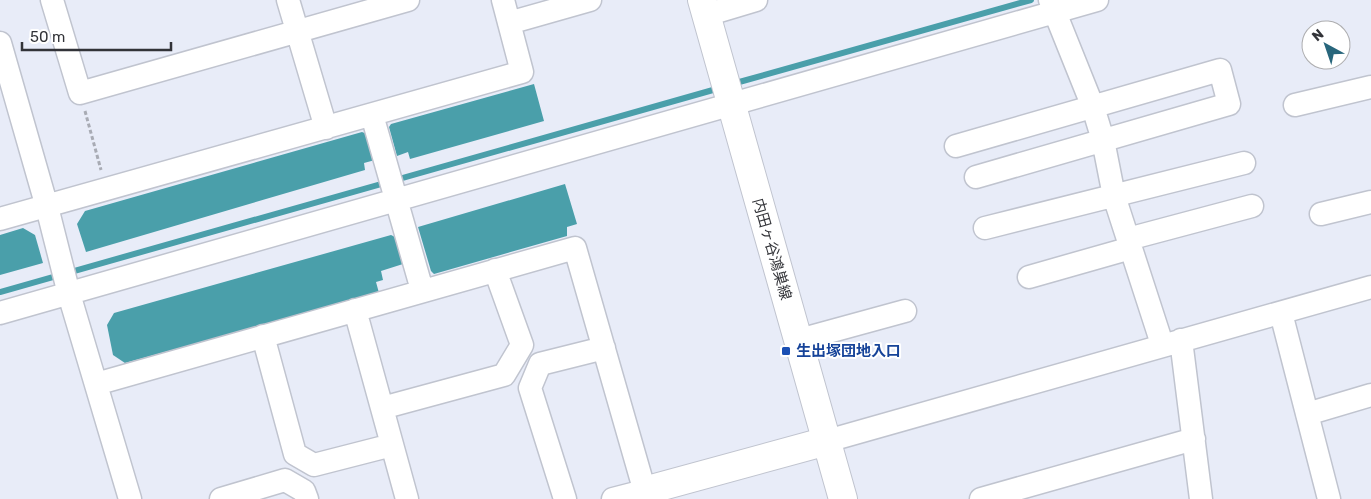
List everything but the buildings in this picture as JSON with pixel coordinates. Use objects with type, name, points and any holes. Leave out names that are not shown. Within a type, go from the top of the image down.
[{"type":"main road","name":"内田ヶ谷鴻巣線","points":[[704,8],[843,499]]},
{"type":"main road","points":[[645,495],[827,441]]},
{"type":"street","points":[[52,0],[80,93],[408,0]]},
{"type":"street","points":[[288,0],[326,128]]},
{"type":"street","points":[[0,219],[522,72],[503,0]]},
{"type":"street","points":[[509,23],[590,0]]},
{"type":"street","points":[[704,8],[756,0]]},
{"type":"street","points":[[0,313],[731,105],[1052,6],[1097,0]]},
{"type":"street","points":[[1052,6],[1103,140],[1114,196],[1129,244],[1171,342],[1194,439],[1201,499]]},
{"type":"street","points":[[0,43],[47,207],[69,294],[130,499]]},
{"type":"street","points":[[956,146],[1220,70],[1229,104],[976,177]]},
{"type":"street","points":[[1295,105],[1371,87]]},
{"type":"street","points":[[372,115],[422,290]]},
{"type":"street","points":[[985,228],[1244,163]]},
{"type":"street","points":[[1322,214],[1371,202]]},
{"type":"street","points":[[1029,276],[1252,206]]},
{"type":"street","points":[[96,384],[575,248],[645,495],[612,499]]},
{"type":"street","points":[[382,408],[504,375],[522,345],[495,270]]},
{"type":"street","points":[[827,441],[1171,342],[1371,287]]},
{"type":"street","points":[[355,310],[407,499]]},
{"type":"street","points":[[798,340],[905,311]]},
{"type":"street","points":[[1281,312],[1329,499]]},
{"type":"street","points":[[263,336],[295,454],[314,465],[392,445]]},
{"type":"street","points":[[565,499],[530,388],[540,364],[604,348]]},
{"type":"street","points":[[1307,414],[1371,395]]},
{"type":"street","points":[[981,499],[1194,439]]},
{"type":"street","points":[[220,499],[285,480],[304,490],[306,499]]},
{"type":"path","points":[[80,93],[106,190]]},
{"type":"water","points":[[534,84],[544,121],[410,159],[408,152],[397,156],[389,127],[391,124]]},
{"type":"water","points":[[362,132],[367,134],[375,160],[364,163],[365,170],[86,252],[77,224],[85,211]]},
{"type":"water","points":[[565,184],[577,224],[567,227],[567,236],[434,274],[431,271],[418,227]]},
{"type":"water","points":[[23,228],[35,235],[43,263],[0,275],[0,235]]},
{"type":"water","points":[[391,235],[395,237],[403,264],[381,271],[383,280],[376,282],[379,293],[125,363],[113,355],[107,325],[114,313]]},
{"type":"waterway","points":[[732,84],[1031,0]]},
{"type":"waterway","points":[[0,292],[720,88]]},
{"type":"place","name":"生出塚団地入口","points":[[786,351]]}]
